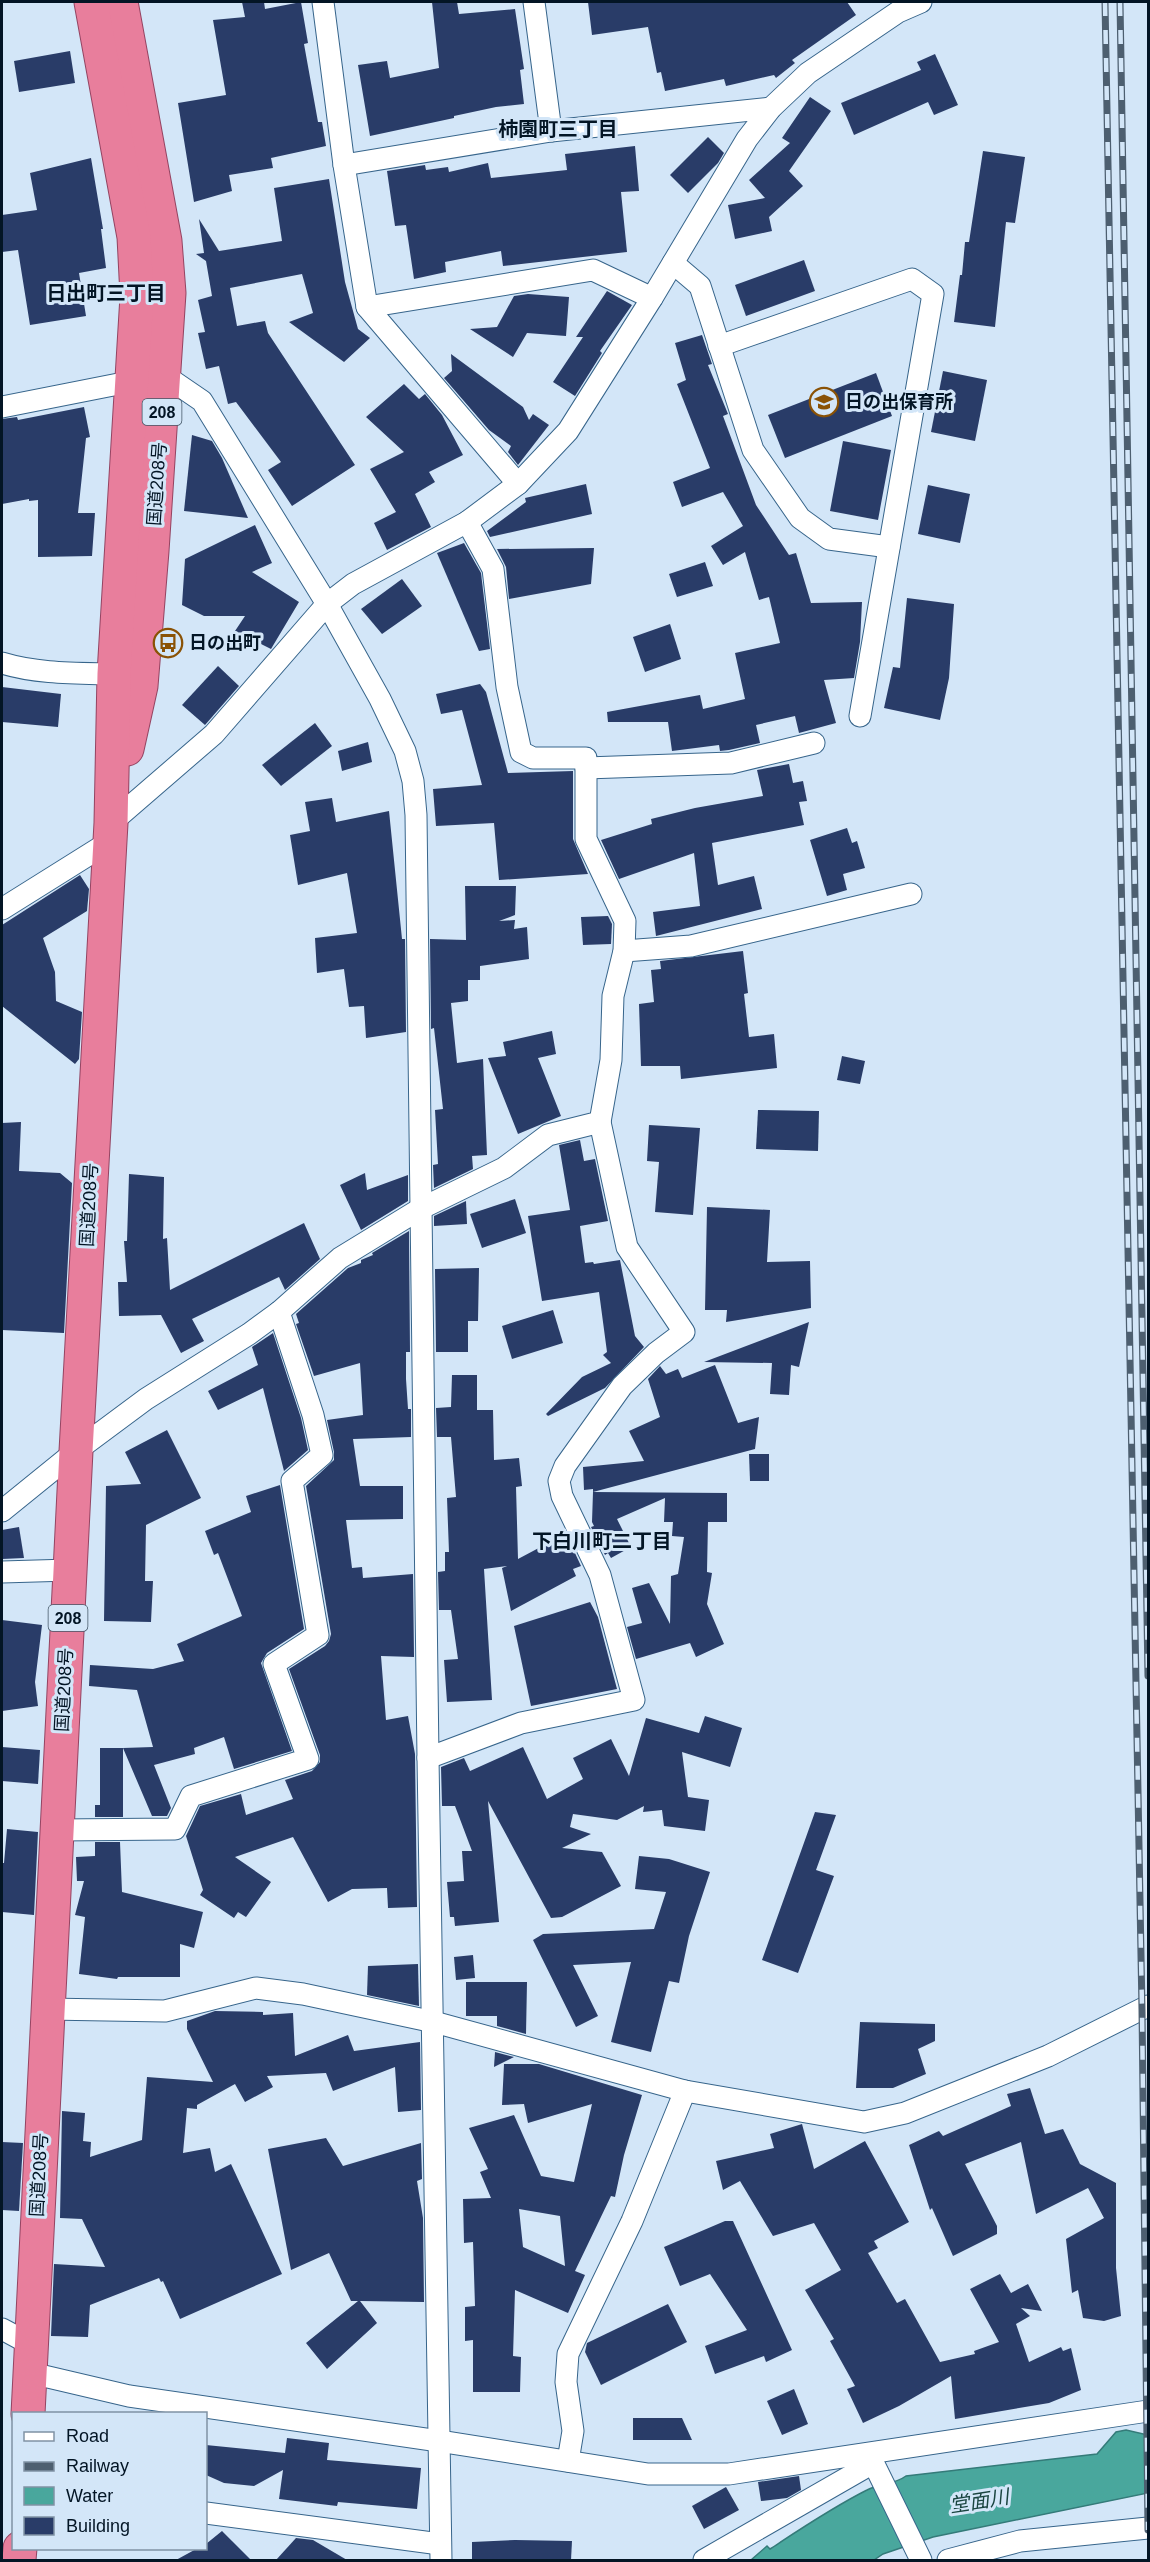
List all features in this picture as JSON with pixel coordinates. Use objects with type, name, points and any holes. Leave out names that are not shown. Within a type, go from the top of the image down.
[{"type":"highway","name":"国道208号","points":[[28,2412],[47,2009],[110,832],[114,674],[137,296],[134,237],[91,2]]},
{"type":"highway","name":"国道208号","points":[[110,832],[141,686],[169,293],[165,241],[121,2]]},
{"type":"street","points":[[323,2],[344,165],[368,307],[518,484]]},
{"type":"street","points":[[534,2],[551,131]]},
{"type":"street","points":[[2,909],[110,832],[214,734],[327,604],[353,584],[468,522],[518,484],[568,431],[652,298],[747,139],[771,108],[808,73],[894,7],[921,2]]},
{"type":"street","points":[[344,165],[551,131],[771,108]]},
{"type":"street","points":[[672,263],[700,286],[753,450],[800,518],[829,539],[889,547]]},
{"type":"street","points":[[368,307],[593,270],[652,298]]},
{"type":"street","points":[[719,346],[912,279],[933,294],[860,716]]},
{"type":"street","points":[[2,407],[164,375],[202,401],[327,604],[380,699],[405,751],[413,781],[416,815],[441,2552],[207,2513]]},
{"type":"street","points":[[428,1758],[521,1723],[634,1700],[600,1575],[562,1496],[559,1481],[565,1467],[622,1386],[656,1353],[684,1332],[627,1247],[600,1122],[611,1060],[613,996],[624,951],[625,921],[586,839],[586,758],[533,758],[521,752],[507,687],[493,569],[468,522]]},
{"type":"street","points":[[2,663],[24,669],[58,673],[114,674]]},
{"type":"street","points":[[586,768],[731,763],[814,743]]},
{"type":"street","points":[[624,951],[691,946],[912,894]]},
{"type":"street","points":[[2,1511],[76,1451],[146,1399],[249,1334],[279,1312],[340,1258],[420,1209],[504,1168],[548,1135],[600,1122]]},
{"type":"street","points":[[57,1830],[176,1829],[191,1796],[308,1759],[274,1664],[318,1635],[292,1481],[322,1455],[313,1415],[279,1312]]},
{"type":"street","points":[[2,1572],[70,1570]]},
{"type":"street","points":[[47,2009],[165,2011],[256,1988],[303,1994],[434,2022],[685,2091],[864,2122],[905,2113],[1048,2056],[1149,2006]]},
{"type":"street","points":[[568,2461],[573,2431],[566,2382],[568,2354],[632,2221],[685,2091]]},
{"type":"street","points":[[2,2329],[30,2358],[129,2396],[648,2474],[729,2474],[871,2458],[1149,2411]]},
{"type":"street","points":[[871,2458],[919,2556]]},
{"type":"street","points":[[704,2560],[871,2458]]},
{"type":"street","points":[[948,2560],[1020,2541],[1149,2528]]},
{"type":"water","name":"堂面川","points":[[1126,2430],[1148,2435],[1148,2493],[933,2537],[883,2554],[874,2560],[751,2560],[767,2546],[770,2549],[854,2497],[906,2476],[1097,2454],[1116,2432]]},
{"type":"building","points":[[242,2],[264,2],[265,9],[301,2],[308,43],[304,44],[318,122],[322,122],[326,146],[271,158],[273,168],[229,175],[232,191],[194,202],[178,103],[226,95],[213,20],[245,17]]},
{"type":"building","points":[[432,2],[457,2],[459,14],[515,9],[524,69],[520,70],[524,104],[496,107],[370,136],[358,65],[387,61],[390,78],[439,68]]},
{"type":"building","points":[[588,2],[847,2],[856,15],[792,60],[795,63],[776,78],[774,75],[726,86],[724,79],[665,91],[661,72],[657,73],[648,27],[592,35]]},
{"type":"building","points":[[70,51],[75,83],[19,92],[14,61]]},
{"type":"building","points":[[935,54],[958,105],[934,115],[928,102],[854,135],[841,103],[921,70],[917,62]]},
{"type":"building","points":[[810,97],[831,111],[789,171],[803,186],[769,217],[772,231],[735,239],[728,205],[765,198],[749,180],[790,143],[782,138]]},
{"type":"building","points":[[708,137],[724,153],[718,163],[688,193],[670,175]]},
{"type":"building","points":[[635,146],[639,191],[621,192],[627,252],[503,266],[501,251],[445,262],[446,272],[414,279],[406,225],[395,226],[387,171],[425,165],[426,170],[448,167],[449,172],[488,163],[491,178],[567,170],[565,154]]},
{"type":"building","points":[[983,151],[1025,157],[1015,223],[1006,222],[995,327],[954,322],[965,242],[969,242]]},
{"type":"building","points":[[91,158],[103,229],[101,229],[106,268],[79,273],[86,316],[30,325],[18,250],[2,252],[2,215],[37,210],[30,173]]},
{"type":"building","points":[[329,179],[345,282],[358,329],[370,338],[344,362],[289,322],[313,313],[302,274],[230,288],[237,326],[265,321],[268,333],[355,465],[292,506],[268,470],[281,462],[236,402],[228,404],[219,366],[206,369],[198,333],[205,332],[198,300],[212,296],[206,261],[196,254],[204,253],[199,219],[219,251],[282,241],[274,188]]},
{"type":"building","points":[[804,260],[815,291],[746,316],[735,285]]},
{"type":"building","points":[[607,291],[632,305],[600,351],[602,353],[575,396],[553,382],[583,337],[576,337]]},
{"type":"building","points":[[528,294],[569,297],[566,336],[527,333],[513,357],[470,329],[497,327],[514,296]]},
{"type":"building","points":[[702,335],[712,364],[708,365],[728,414],[723,416],[756,505],[789,555],[796,553],[811,603],[862,602],[860,642],[854,678],[824,680],[836,723],[799,733],[795,716],[756,725],[760,743],[720,751],[719,745],[672,751],[668,722],[608,722],[607,712],[700,695],[703,709],[745,699],[735,653],[780,643],[769,597],[759,600],[745,552],[723,565],[711,546],[743,526],[723,492],[682,507],[673,482],[710,468],[677,384],[686,380],[675,343]]},
{"type":"building","points":[[451,354],[523,407],[529,420],[533,414],[549,425],[518,465],[508,452],[511,446],[489,430],[444,378],[452,371]]},
{"type":"building","points":[[943,371],[987,380],[975,441],[931,432]]},
{"type":"building","points":[[876,373],[892,416],[785,458],[768,415]]},
{"type":"building","points":[[404,384],[419,399],[425,394],[442,415],[463,455],[429,472],[435,482],[415,494],[431,527],[387,550],[374,523],[396,512],[370,469],[404,452],[366,417]]},
{"type":"building","points":[[84,407],[90,437],[86,438],[78,513],[95,513],[92,556],[38,557],[38,500],[29,501],[29,499],[2,504],[2,419],[17,417],[18,420]]},
{"type":"building","points":[[192,435],[212,441],[222,458],[248,518],[184,511]]},
{"type":"building","points":[[843,441],[891,450],[878,520],[830,511]]},
{"type":"building","points":[[586,484],[592,514],[490,537],[487,531],[526,502],[525,498]]},
{"type":"building","points":[[928,485],[970,494],[960,543],[918,534]]},
{"type":"building","points":[[255,525],[272,563],[252,572],[299,602],[271,649],[235,631],[245,616],[204,616],[182,605],[185,559]]},
{"type":"building","points":[[464,543],[481,573],[490,649],[479,651],[437,553]]},
{"type":"building","points":[[594,548],[591,584],[509,599],[506,567],[497,549]]},
{"type":"building","points":[[705,562],[713,586],[677,597],[669,574]]},
{"type":"building","points":[[402,579],[422,606],[382,634],[361,609]]},
{"type":"building","points":[[907,598],[954,604],[949,678],[940,720],[884,708],[893,667],[900,668]]},
{"type":"building","points":[[670,624],[681,659],[645,672],[633,637]]},
{"type":"building","points":[[218,666],[239,686],[205,725],[182,705]]},
{"type":"building","points":[[480,684],[486,692],[508,773],[573,771],[573,839],[588,874],[499,880],[494,823],[436,826],[433,789],[482,785],[462,710],[441,714],[436,694]]},
{"type":"building","points":[[2,687],[61,694],[58,727],[2,722]]},
{"type":"building","points":[[315,723],[332,746],[281,786],[262,765]]},
{"type":"building","points":[[368,742],[372,762],[342,771],[338,751]]},
{"type":"building","points":[[789,764],[793,783],[803,781],[807,801],[799,802],[804,825],[712,843],[718,885],[754,876],[762,909],[656,936],[653,912],[700,906],[694,853],[619,879],[601,840],[652,824],[651,819],[695,808],[763,796],[757,770]]},
{"type":"building","points":[[332,798],[336,822],[389,811],[402,939],[405,939],[406,1032],[366,1038],[364,1006],[349,1007],[344,969],[317,973],[315,938],[357,933],[347,873],[298,885],[290,835],[310,831],[305,802]]},
{"type":"building","points":[[847,828],[852,843],[857,841],[865,868],[843,874],[847,890],[827,896],[810,840]]},
{"type":"building","points":[[80,875],[89,889],[87,911],[43,938],[55,972],[56,1001],[82,1012],[79,1059],[75,1064],[2,1006],[2,925]]},
{"type":"building","points":[[465,886],[516,886],[515,915],[499,921],[515,920],[514,929],[527,927],[529,959],[480,966],[480,980],[468,980],[468,1001],[451,1003],[457,1063],[483,1059],[487,1155],[472,1156],[473,1169],[434,1188],[433,1165],[438,1164],[435,1110],[443,1109],[434,1028],[431,1029],[430,939],[466,940]]},
{"type":"building","points":[[608,916],[612,924],[611,944],[583,945],[581,917]]},
{"type":"building","points":[[743,951],[748,993],[744,994],[749,1037],[774,1034],[777,1068],[681,1079],[680,1066],[641,1066],[639,1004],[654,1002],[651,970],[661,969],[660,961]]},
{"type":"building","points":[[552,1031],[556,1054],[538,1058],[561,1116],[518,1134],[488,1058],[506,1056],[503,1042]]},
{"type":"building","points":[[842,1056],[865,1061],[860,1084],[837,1080]]},
{"type":"building","points":[[758,1110],[819,1111],[818,1151],[756,1149]]},
{"type":"building","points":[[21,1122],[19,1171],[60,1173],[72,1183],[64,1333],[2,1330],[2,1123]]},
{"type":"building","points":[[649,1125],[700,1128],[693,1215],[655,1212],[659,1162],[647,1161]]},
{"type":"building","points":[[580,1140],[584,1161],[595,1159],[608,1221],[580,1226],[585,1263],[620,1260],[635,1336],[644,1347],[605,1388],[548,1416],[546,1414],[582,1377],[611,1363],[603,1355],[607,1352],[599,1292],[542,1301],[528,1216],[570,1210],[559,1145]]},
{"type":"building","points":[[365,1173],[367,1190],[408,1175],[408,1201],[361,1230],[340,1185]]},
{"type":"building","points":[[129,1174],[164,1177],[163,1239],[167,1238],[170,1290],[304,1223],[320,1259],[285,1290],[279,1277],[192,1319],[204,1341],[181,1353],[161,1315],[119,1316],[118,1282],[127,1282],[124,1241],[127,1241]]},
{"type":"building","points":[[515,1199],[526,1233],[482,1248],[470,1214]]},
{"type":"building","points":[[466,1201],[467,1224],[434,1226],[434,1216]]},
{"type":"building","points":[[707,1207],[770,1210],[767,1262],[810,1261],[811,1308],[726,1322],[727,1310],[705,1310]]},
{"type":"building","points":[[409,1231],[410,1352],[406,1352],[406,1379],[408,1409],[411,1409],[411,1437],[353,1439],[360,1486],[403,1486],[403,1519],[346,1520],[352,1568],[362,1567],[363,1578],[413,1574],[414,1657],[381,1656],[386,1720],[408,1716],[415,1754],[417,1907],[388,1908],[387,1888],[352,1889],[328,1902],[293,1837],[235,1857],[271,1882],[246,1917],[238,1912],[234,1918],[200,1895],[203,1890],[186,1836],[200,1806],[241,1794],[246,1815],[293,1799],[285,1780],[312,1771],[320,1762],[320,1755],[289,1669],[325,1646],[331,1634],[306,1486],[334,1460],[327,1420],[363,1415],[360,1363],[314,1376],[296,1324],[299,1323],[296,1314],[348,1268],[361,1263],[361,1260],[373,1255],[372,1253]]},
{"type":"building","points":[[479,1268],[478,1321],[468,1321],[468,1352],[436,1352],[435,1269]]},
{"type":"building","points":[[553,1310],[563,1343],[512,1359],[502,1326]]},
{"type":"building","points":[[809,1322],[799,1367],[791,1365],[789,1395],[770,1394],[772,1363],[704,1362]]},
{"type":"building","points":[[273,1333],[301,1418],[308,1450],[284,1471],[263,1388],[218,1410],[208,1391],[258,1365],[252,1347]]},
{"type":"building","points":[[715,1365],[738,1423],[759,1417],[755,1449],[593,1492],[593,1489],[584,1490],[583,1467],[644,1461],[629,1431],[660,1417],[648,1379],[660,1366],[666,1374],[678,1369],[682,1378]]},
{"type":"building","points":[[452,1375],[477,1375],[477,1410],[493,1410],[494,1460],[519,1458],[522,1486],[516,1487],[518,1559],[550,1542],[552,1546],[568,1538],[581,1566],[573,1569],[576,1576],[511,1611],[502,1568],[507,1566],[484,1569],[492,1700],[447,1702],[444,1660],[458,1659],[451,1610],[439,1610],[438,1572],[445,1571],[445,1552],[449,1552],[447,1498],[456,1497],[451,1437],[437,1437],[436,1408],[451,1407]]},
{"type":"building","points":[[167,1430],[201,1498],[146,1525],[145,1581],[153,1581],[151,1622],[104,1621],[106,1486],[141,1484],[125,1452]]},
{"type":"building","points":[[749,1454],[769,1454],[769,1481],[750,1481]]},
{"type":"building","points":[[280,1485],[304,1629],[267,1653],[261,1663],[292,1751],[234,1769],[224,1737],[194,1748],[195,1754],[154,1765],[171,1808],[167,1816],[152,1816],[123,1748],[153,1747],[137,1690],[89,1686],[90,1665],[153,1669],[184,1661],[177,1644],[242,1616],[218,1553],[214,1555],[205,1531],[251,1512],[246,1496]]},
{"type":"building","points":[[593,1492],[727,1493],[727,1522],[708,1522],[707,1572],[712,1573],[707,1604],[724,1644],[696,1657],[690,1643],[636,1659],[627,1627],[642,1623],[632,1588],[649,1583],[670,1624],[671,1576],[678,1574],[684,1537],[672,1536],[673,1522],[664,1522],[665,1498],[617,1519],[631,1547],[611,1558],[608,1553],[605,1555],[591,1527],[594,1526],[592,1522]]},
{"type":"building","points":[[19,1527],[24,1558],[2,1559],[2,1530]]},
{"type":"building","points":[[590,1602],[598,1617],[617,1689],[531,1706],[514,1626]]},
{"type":"building","points":[[2,1620],[42,1625],[35,1682],[38,1706],[2,1711]]},
{"type":"building","points":[[705,1716],[742,1728],[730,1767],[682,1752],[688,1797],[709,1800],[705,1831],[664,1826],[662,1810],[643,1812],[644,1806],[617,1820],[573,1814],[570,1827],[591,1834],[562,1848],[602,1852],[621,1886],[562,1917],[551,1918],[488,1801],[499,1922],[455,1926],[454,1917],[450,1917],[447,1882],[464,1881],[462,1851],[472,1851],[455,1806],[442,1806],[441,1767],[464,1758],[470,1771],[523,1747],[547,1799],[583,1779],[573,1758],[611,1739],[629,1776],[646,1718],[699,1733]]},
{"type":"building","points":[[2,1747],[40,1750],[38,1784],[2,1781]]},
{"type":"building","points":[[100,1748],[123,1748],[123,1817],[95,1817],[95,1805],[100,1805]]},
{"type":"building","points":[[815,1812],[836,1815],[816,1870],[834,1876],[798,1973],[762,1960]]},
{"type":"building","points":[[7,1829],[38,1832],[34,1915],[2,1912],[2,1863],[4,1863]]},
{"type":"building","points":[[95,1842],[120,1842],[122,1892],[203,1912],[194,1948],[180,1944],[180,1977],[118,1977],[117,1979],[79,1974],[85,1917],[75,1915],[84,1881],[77,1881],[76,1857],[95,1856]]},
{"type":"building","points":[[639,1856],[669,1859],[710,1872],[689,1936],[679,1983],[669,1981],[651,2052],[611,2042],[631,1962],[573,1965],[598,2016],[576,2027],[533,1940],[543,1934],[654,1929],[666,1892],[635,1889]]},
{"type":"building","points":[[473,1955],[475,1978],[456,1980],[454,1957]]},
{"type":"building","points":[[418,1964],[419,2006],[367,1995],[368,1966]]},
{"type":"building","points":[[466,1982],[527,1982],[526,2034],[497,2026],[497,2016],[466,2016]]},
{"type":"building","points":[[215,2011],[263,2012],[263,2015],[293,2013],[295,2056],[348,2035],[354,2051],[420,2042],[421,2110],[398,2112],[395,2067],[333,2091],[326,2073],[267,2076],[273,2087],[245,2102],[235,2084],[197,2105],[197,2109],[187,2108],[183,2153],[210,2148],[215,2172],[231,2164],[282,2274],[180,2319],[163,2281],[161,2282],[159,2278],[90,2305],[88,2337],[51,2336],[54,2264],[105,2267],[82,2219],[60,2218],[62,2111],[85,2113],[83,2141],[91,2142],[90,2157],[142,2140],[147,2077],[213,2082],[187,2029],[187,2021]]},
{"type":"building","points":[[860,2022],[935,2024],[935,2041],[918,2049],[926,2074],[893,2088],[856,2088]]},
{"type":"building","points":[[495,2052],[514,2057],[494,2067]]},
{"type":"building","points":[[504,2064],[539,2064],[642,2095],[624,2155],[615,2197],[611,2196],[575,2271],[585,2275],[568,2313],[515,2290],[513,2356],[521,2357],[520,2392],[473,2392],[473,2340],[465,2341],[465,2307],[475,2306],[473,2242],[464,2243],[463,2199],[491,2198],[480,2172],[488,2169],[469,2128],[514,2115],[541,2176],[574,2182],[592,2104],[528,2123],[524,2104],[502,2105]],"holes":[[[519,2209],[560,2216],[565,2266],[523,2247]]]},
{"type":"building","points":[[1030,2088],[1045,2134],[1063,2129],[1080,2164],[1116,2183],[1116,2268],[1121,2316],[1104,2321],[1083,2318],[1078,2290],[1072,2293],[1066,2239],[1104,2218],[1088,2188],[1036,2214],[1021,2142],[965,2164],[997,2226],[997,2234],[953,2256],[932,2208],[930,2210],[909,2145],[939,2131],[943,2136],[1011,2106],[1007,2094]]},
{"type":"building","points":[[802,2124],[814,2169],[865,2141],[909,2222],[874,2241],[878,2248],[868,2253],[897,2303],[905,2299],[940,2362],[975,2354],[974,2351],[999,2342],[970,2289],[1000,2274],[1011,2293],[1028,2284],[1042,2311],[1021,2308],[1030,2316],[1016,2324],[1029,2362],[1061,2347],[1063,2351],[1071,2348],[1081,2390],[1049,2403],[955,2419],[951,2376],[899,2406],[863,2423],[847,2389],[855,2386],[830,2341],[834,2339],[805,2290],[841,2270],[814,2223],[773,2236],[740,2181],[723,2190],[716,2161],[774,2148],[770,2134]]},
{"type":"building","points":[[326,2138],[343,2166],[421,2143],[422,2179],[417,2181],[423,2218],[424,2302],[360,2301],[377,2323],[327,2369],[306,2343],[358,2301],[351,2301],[329,2253],[291,2270],[268,2149]]},
{"type":"building","points":[[2,2142],[23,2143],[19,2211],[2,2210]]},
{"type":"building","points":[[725,2221],[733,2221],[792,2350],[766,2362],[764,2356],[715,2374],[705,2346],[747,2330],[710,2274],[680,2286],[664,2247]]},
{"type":"building","points":[[668,2304],[687,2342],[601,2385],[585,2352],[587,2343]]},
{"type":"building","points":[[794,2389],[808,2424],[782,2435],[767,2401]]},
{"type":"building","points":[[633,2418],[682,2418],[692,2440],[633,2440]]},
{"type":"building","points":[[287,2438],[329,2443],[327,2460],[421,2468],[417,2509],[338,2502],[337,2506],[279,2499],[283,2470],[254,2486],[224,2483],[207,2475],[207,2445],[285,2453]]},
{"type":"building","points":[[799,2476],[801,2490],[787,2498],[761,2501],[758,2482]]},
{"type":"building","points":[[726,2487],[739,2510],[704,2529],[692,2506]]},
{"type":"building","points":[[222,2531],[251,2560],[176,2560],[194,2550],[207,2550],[207,2543]]},
{"type":"building","points":[[296,2538],[313,2540],[347,2560],[276,2560]]},
{"type":"building","points":[[572,2541],[571,2560],[472,2560],[472,2542]]},
{"type":"railway","points":[[1105,2],[1142,2009],[1148,2530]]},
{"type":"railway","points":[[1120,2],[1148,1676]]},
{"type":"place","name":"日の出保育所","points":[[824,402]]},
{"type":"place","name":"日の出町","points":[[168,643]]},
{"type":"district","name":"柿園町三丁目","points":[[558,129]]},
{"type":"district","name":"日出町三丁目","points":[[106,293]]},
{"type":"district","name":"下白川町二丁目","points":[[602,1541]]}]
